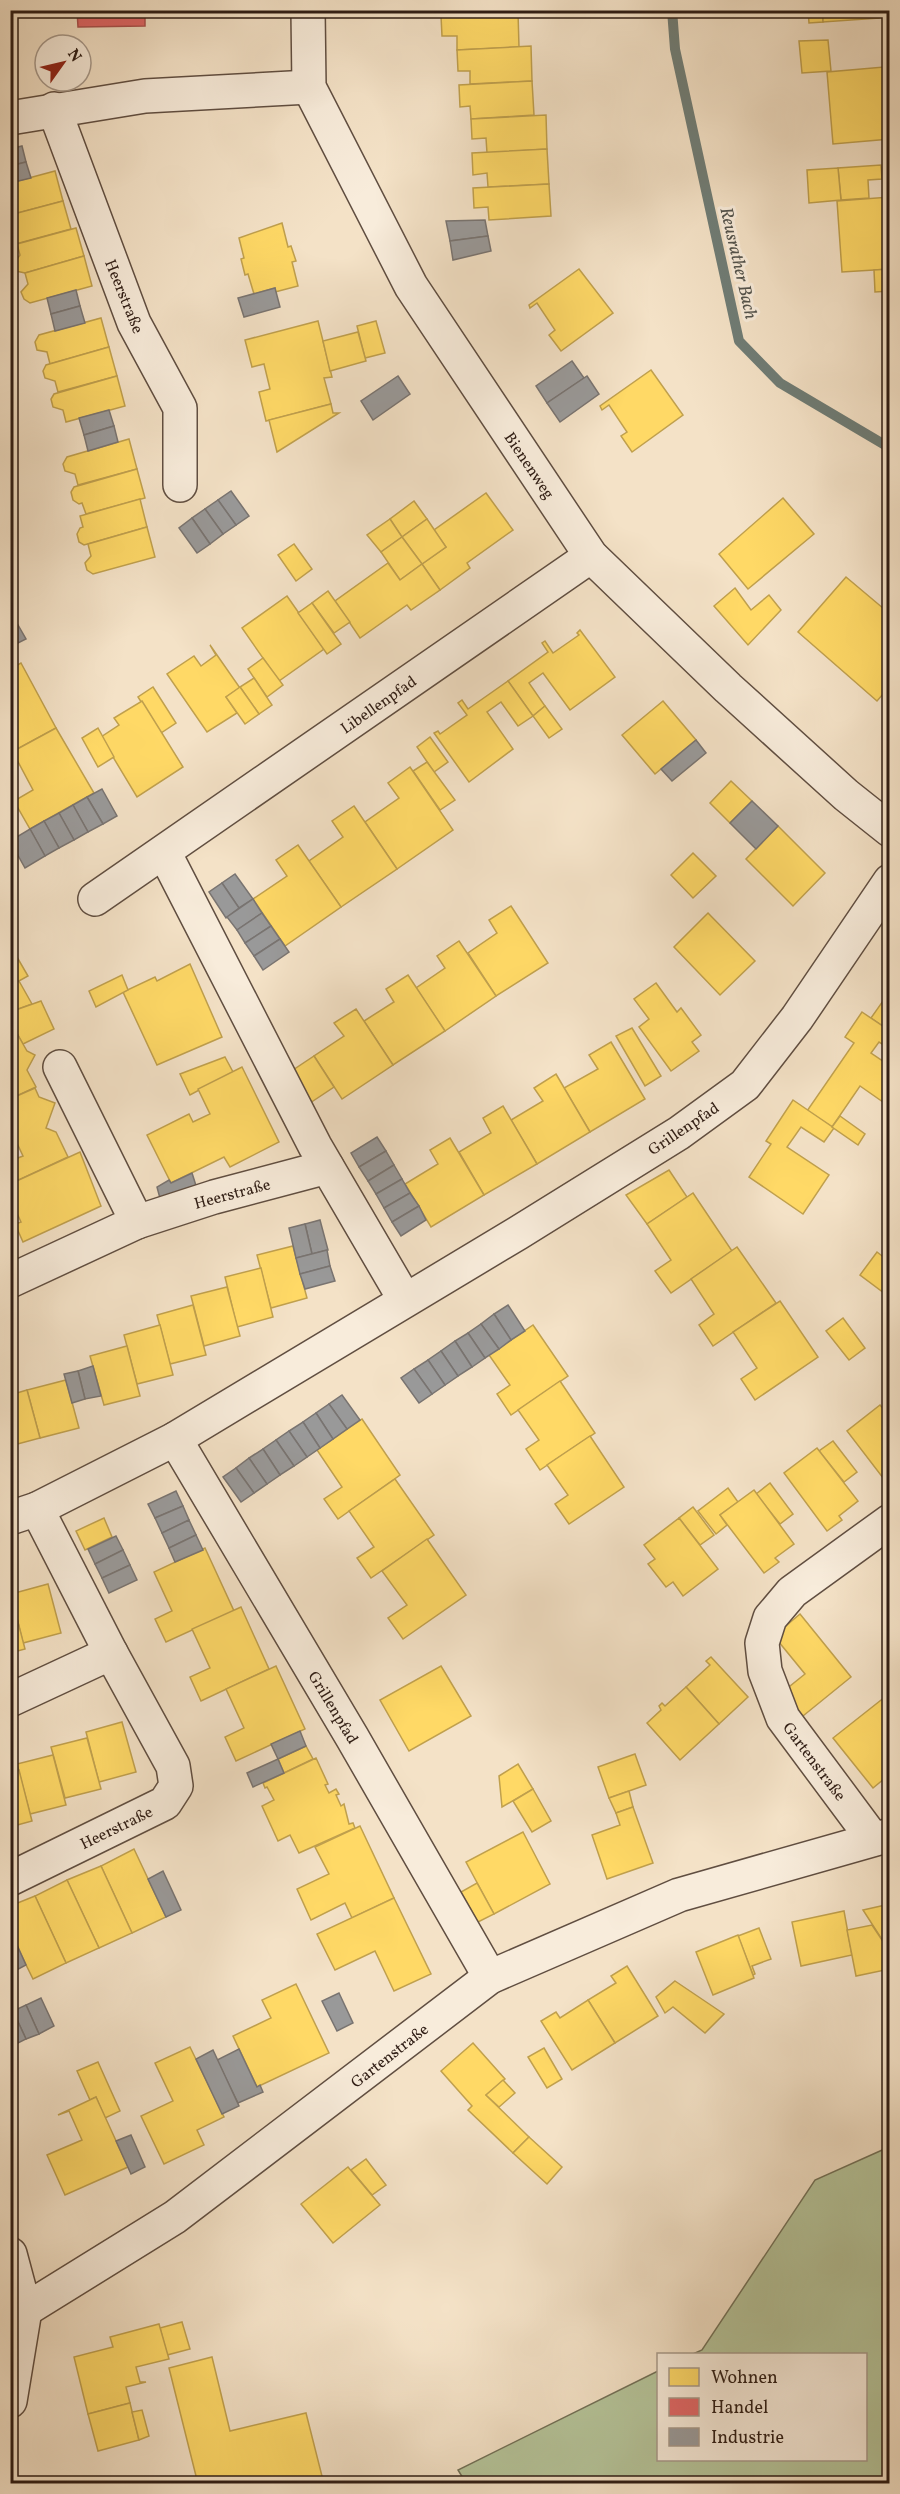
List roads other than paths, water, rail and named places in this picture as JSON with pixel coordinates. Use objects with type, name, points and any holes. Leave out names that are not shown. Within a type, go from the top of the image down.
[{"type":"street","name":"Bienenweg","points":[[308,10],[309,87],[411,286],[591,556],[728,688],[846,795],[890,830]]},
{"type":"street","points":[[10,118],[54,109],[145,96],[309,87]]},
{"type":"street","name":"Heerstraße","points":[[54,109],[134,323],[180,408],[180,484]]},
{"type":"street","name":"Libellenpfad","points":[[95,899],[591,556]]},
{"type":"street","points":[[164,852],[321,1157],[405,1300]]},
{"type":"street","name":"Grillenpfad","points":[[24,1514],[175,1438],[679,1133],[745,1085],[797,1018],[890,881]]},
{"type":"street","points":[[60,1067],[137,1222]]},
{"type":"street","name":"Heerstraße","points":[[10,1281],[137,1222],[214,1197],[321,1157]]},
{"type":"street","name":"Grillenpfad","points":[[175,1438],[352,1737],[490,1977]]},
{"type":"street","name":"Heerstraße","points":[[10,1879],[165,1803],[176,1786],[173,1766],[111,1653],[24,1514]]},
{"type":"street","name":"Gartenstraße","points":[[25,2310],[175,2217],[490,1977],[679,1895],[881,1837],[783,1718],[765,1671],[762,1642],[770,1618],[792,1592],[890,1521]]},
{"type":"street","points":[[10,1700],[111,1653]]},
{"type":"street","points":[[10,2254],[25,2310],[10,2401]]},
{"type":"waterway","name":"Reusrather Bach","points":[[672,10],[675,49],[739,341],[780,383],[890,448]]}]
